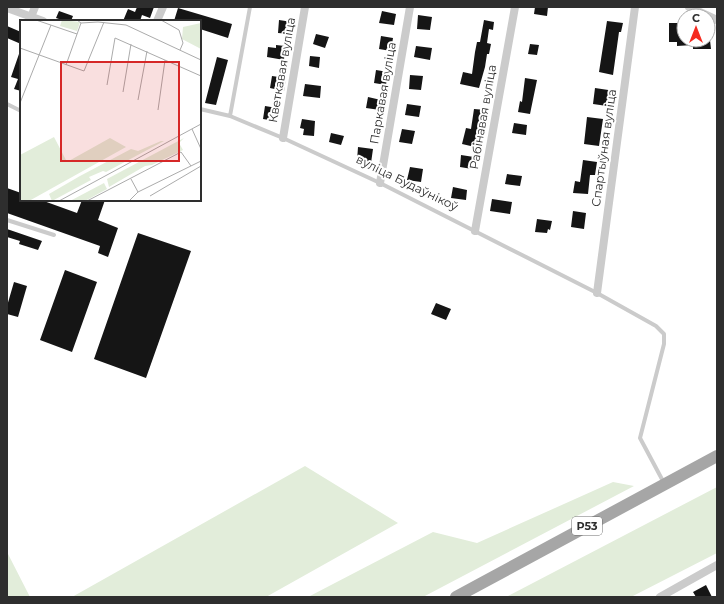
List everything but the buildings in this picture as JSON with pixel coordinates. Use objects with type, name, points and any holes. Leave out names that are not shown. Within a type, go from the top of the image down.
[{"type":"main road","name":"Р53","points":[[456,597],[717,456]]},
{"type":"street","points":[[31,17],[35,7]]},
{"type":"street","points":[[157,20],[163,7]]},
{"type":"street","name":"Кветкавая вуліца","points":[[283,138],[305,7]]},
{"type":"street","name":"Паркавая вуліца","points":[[380,183],[410,7]]},
{"type":"street","name":"Рабінавая вуліца","points":[[475,231],[515,7]]},
{"type":"street","name":"Спартыўная вуліца","points":[[597,293],[635,7]]},
{"type":"street","points":[[689,7],[717,20]]},
{"type":"street","points":[[7,8],[39,20]]},
{"type":"street","points":[[660,597],[717,565]]},
{"type":"lane","points":[[230,116],[250,7]]},
{"type":"lane","points":[[7,104],[20,110]]},
{"type":"lane","name":"вуліца Будаўнікоў","points":[[201,109],[230,116],[283,138],[380,183],[597,293],[656,326],[664,334],[664,344],[640,438],[665,484]]},
{"type":"lane","points":[[7,220],[54,235]]},
{"type":"green space","points":[[305,466],[398,523],[266,597],[72,597]]},
{"type":"green space","points":[[613,482],[634,486],[423,597],[308,597],[433,532],[477,543]]},
{"type":"green space","points":[[717,487],[717,553],[631,597],[506,597]]},
{"type":"green space","points":[[7,552],[30,597],[7,597]]}]
